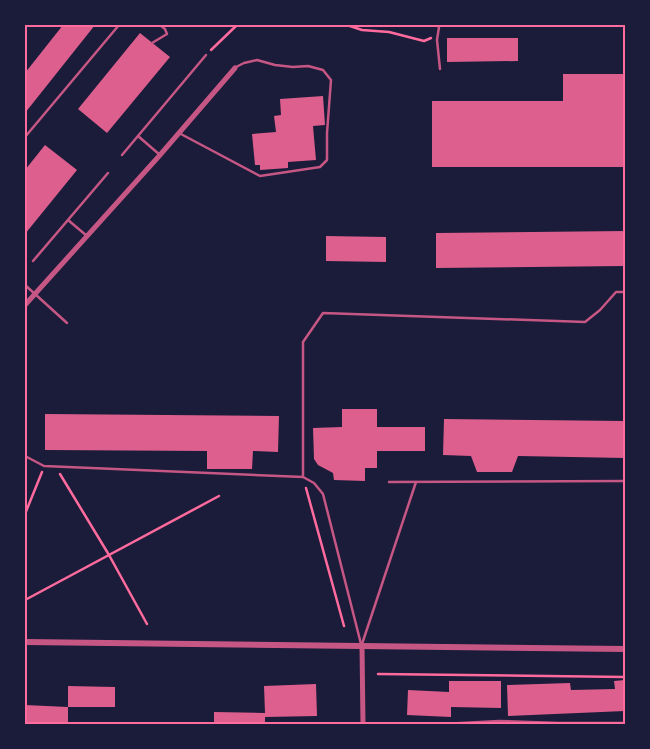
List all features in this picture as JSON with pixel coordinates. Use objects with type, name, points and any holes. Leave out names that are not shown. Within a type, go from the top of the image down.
[{"type":"street","points":[[25,305],[160,155],[235,68]]},
{"type":"street","points":[[25,642],[625,649]]},
{"type":"street","points":[[362,646],[363,724]]},
{"type":"lane","points":[[25,138],[119,25]]},
{"type":"lane","points":[[152,43],[167,34],[160,25]]},
{"type":"lane","points":[[440,25],[437,40],[440,69]]},
{"type":"lane","points":[[122,155],[206,55]]},
{"type":"lane","points":[[179,133],[260,176],[320,168],[327,160],[331,80],[323,70],[308,66],[274,65],[257,60],[244,63],[235,68]]},
{"type":"lane","points":[[138,136],[160,155]]},
{"type":"lane","points":[[33,261],[108,173]]},
{"type":"lane","points":[[68,220],[87,236]]},
{"type":"lane","points":[[25,285],[67,323]]},
{"type":"lane","points":[[303,476],[303,342],[323,314],[585,322],[600,310],[616,292],[625,292]]},
{"type":"lane","points":[[25,456],[44,466],[55,467],[303,476],[314,483],[323,494],[362,646]]},
{"type":"lane","points":[[388,482],[625,481]]},
{"type":"lane","points":[[362,646],[416,482]]},
{"type":"lane","points":[[442,724],[499,721],[625,723]]},
{"type":"path","points":[[206,55],[237,25]]},
{"type":"path","points":[[348,25],[362,30],[389,32],[424,41],[438,34]]},
{"type":"path","points":[[25,514],[44,466]]},
{"type":"path","points":[[55,467],[147,624]]},
{"type":"path","points":[[303,476],[344,626]]},
{"type":"path","points":[[25,600],[219,496]]},
{"type":"path","points":[[378,674],[625,677]]},
{"type":"building","points":[[63,25],[95,25],[25,113],[25,73]]},
{"type":"building","points":[[140,33],[170,57],[107,133],[78,109]]},
{"type":"building","points":[[447,38],[518,38],[518,61],[447,62]]},
{"type":"building","points":[[563,74],[625,74],[625,167],[432,167],[432,101],[563,101]]},
{"type":"building","points":[[323,96],[325,125],[313,126],[316,160],[288,162],[288,168],[260,170],[260,165],[255,165],[252,134],[276,132],[274,116],[281,115],[280,99]]},
{"type":"building","points":[[45,145],[77,170],[25,234],[25,170]]},
{"type":"building","points":[[625,231],[625,266],[436,268],[436,233]]},
{"type":"building","points":[[326,236],[386,237],[386,262],[326,261]]},
{"type":"building","points":[[342,409],[377,409],[377,427],[425,427],[425,451],[377,451],[377,468],[365,468],[365,481],[334,480],[333,473],[318,465],[314,459],[313,428],[342,427]]},
{"type":"building","points":[[45,414],[279,416],[278,452],[253,451],[252,469],[207,469],[207,451],[45,450]]},
{"type":"building","points":[[444,419],[625,421],[625,458],[518,456],[512,472],[477,472],[471,456],[443,455]]},
{"type":"building","points":[[625,680],[625,711],[508,716],[507,685],[570,683],[571,690],[615,689],[614,681]]},
{"type":"building","points":[[449,681],[501,681],[501,708],[451,707],[451,717],[407,715],[408,690],[449,692]]},
{"type":"building","points":[[316,684],[317,716],[265,717],[265,724],[214,724],[214,712],[265,713],[264,686]]},
{"type":"building","points":[[68,686],[115,687],[115,707],[68,707]]},
{"type":"building","points":[[25,705],[68,707],[68,724],[25,724]]}]
